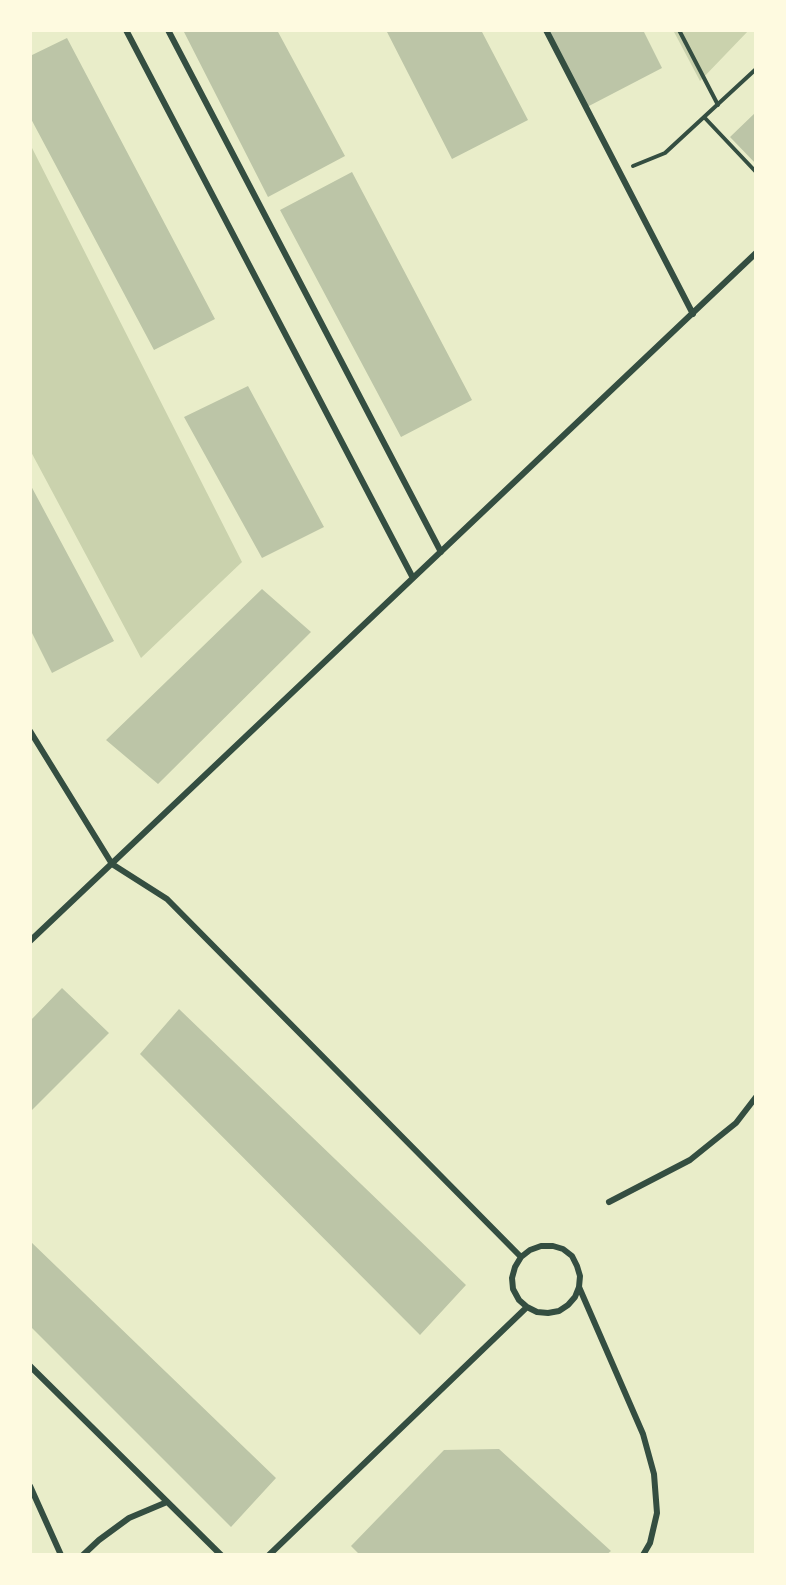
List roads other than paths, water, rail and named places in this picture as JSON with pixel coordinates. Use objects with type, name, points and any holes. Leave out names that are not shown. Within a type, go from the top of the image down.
[{"type":"street","points":[[126,30],[413,578]]},
{"type":"street","points":[[168,30],[441,552]]},
{"type":"street","points":[[546,30],[693,314]]},
{"type":"street","points":[[30,941],[756,253]]},
{"type":"street","points":[[30,731],[112,864],[167,899],[521,1257]]},
{"type":"street","points":[[609,1202],[690,1160],[736,1123],[756,1097]]},
{"type":"street","points":[[541,1246],[553,1246],[572,1256],[580,1276],[579,1287],[575,1297],[559,1311],[537,1312],[519,1300],[513,1289],[512,1278],[521,1257],[541,1246]]},
{"type":"street","points":[[579,1287],[643,1434],[654,1474],[657,1513],[650,1543],[643,1555]]},
{"type":"street","points":[[269,1555],[528,1308]]},
{"type":"street","points":[[30,1366],[221,1555]]},
{"type":"street","points":[[30,1486],[61,1555]]},
{"type":"street","points":[[83,1555],[129,1518],[167,1502]]}]
